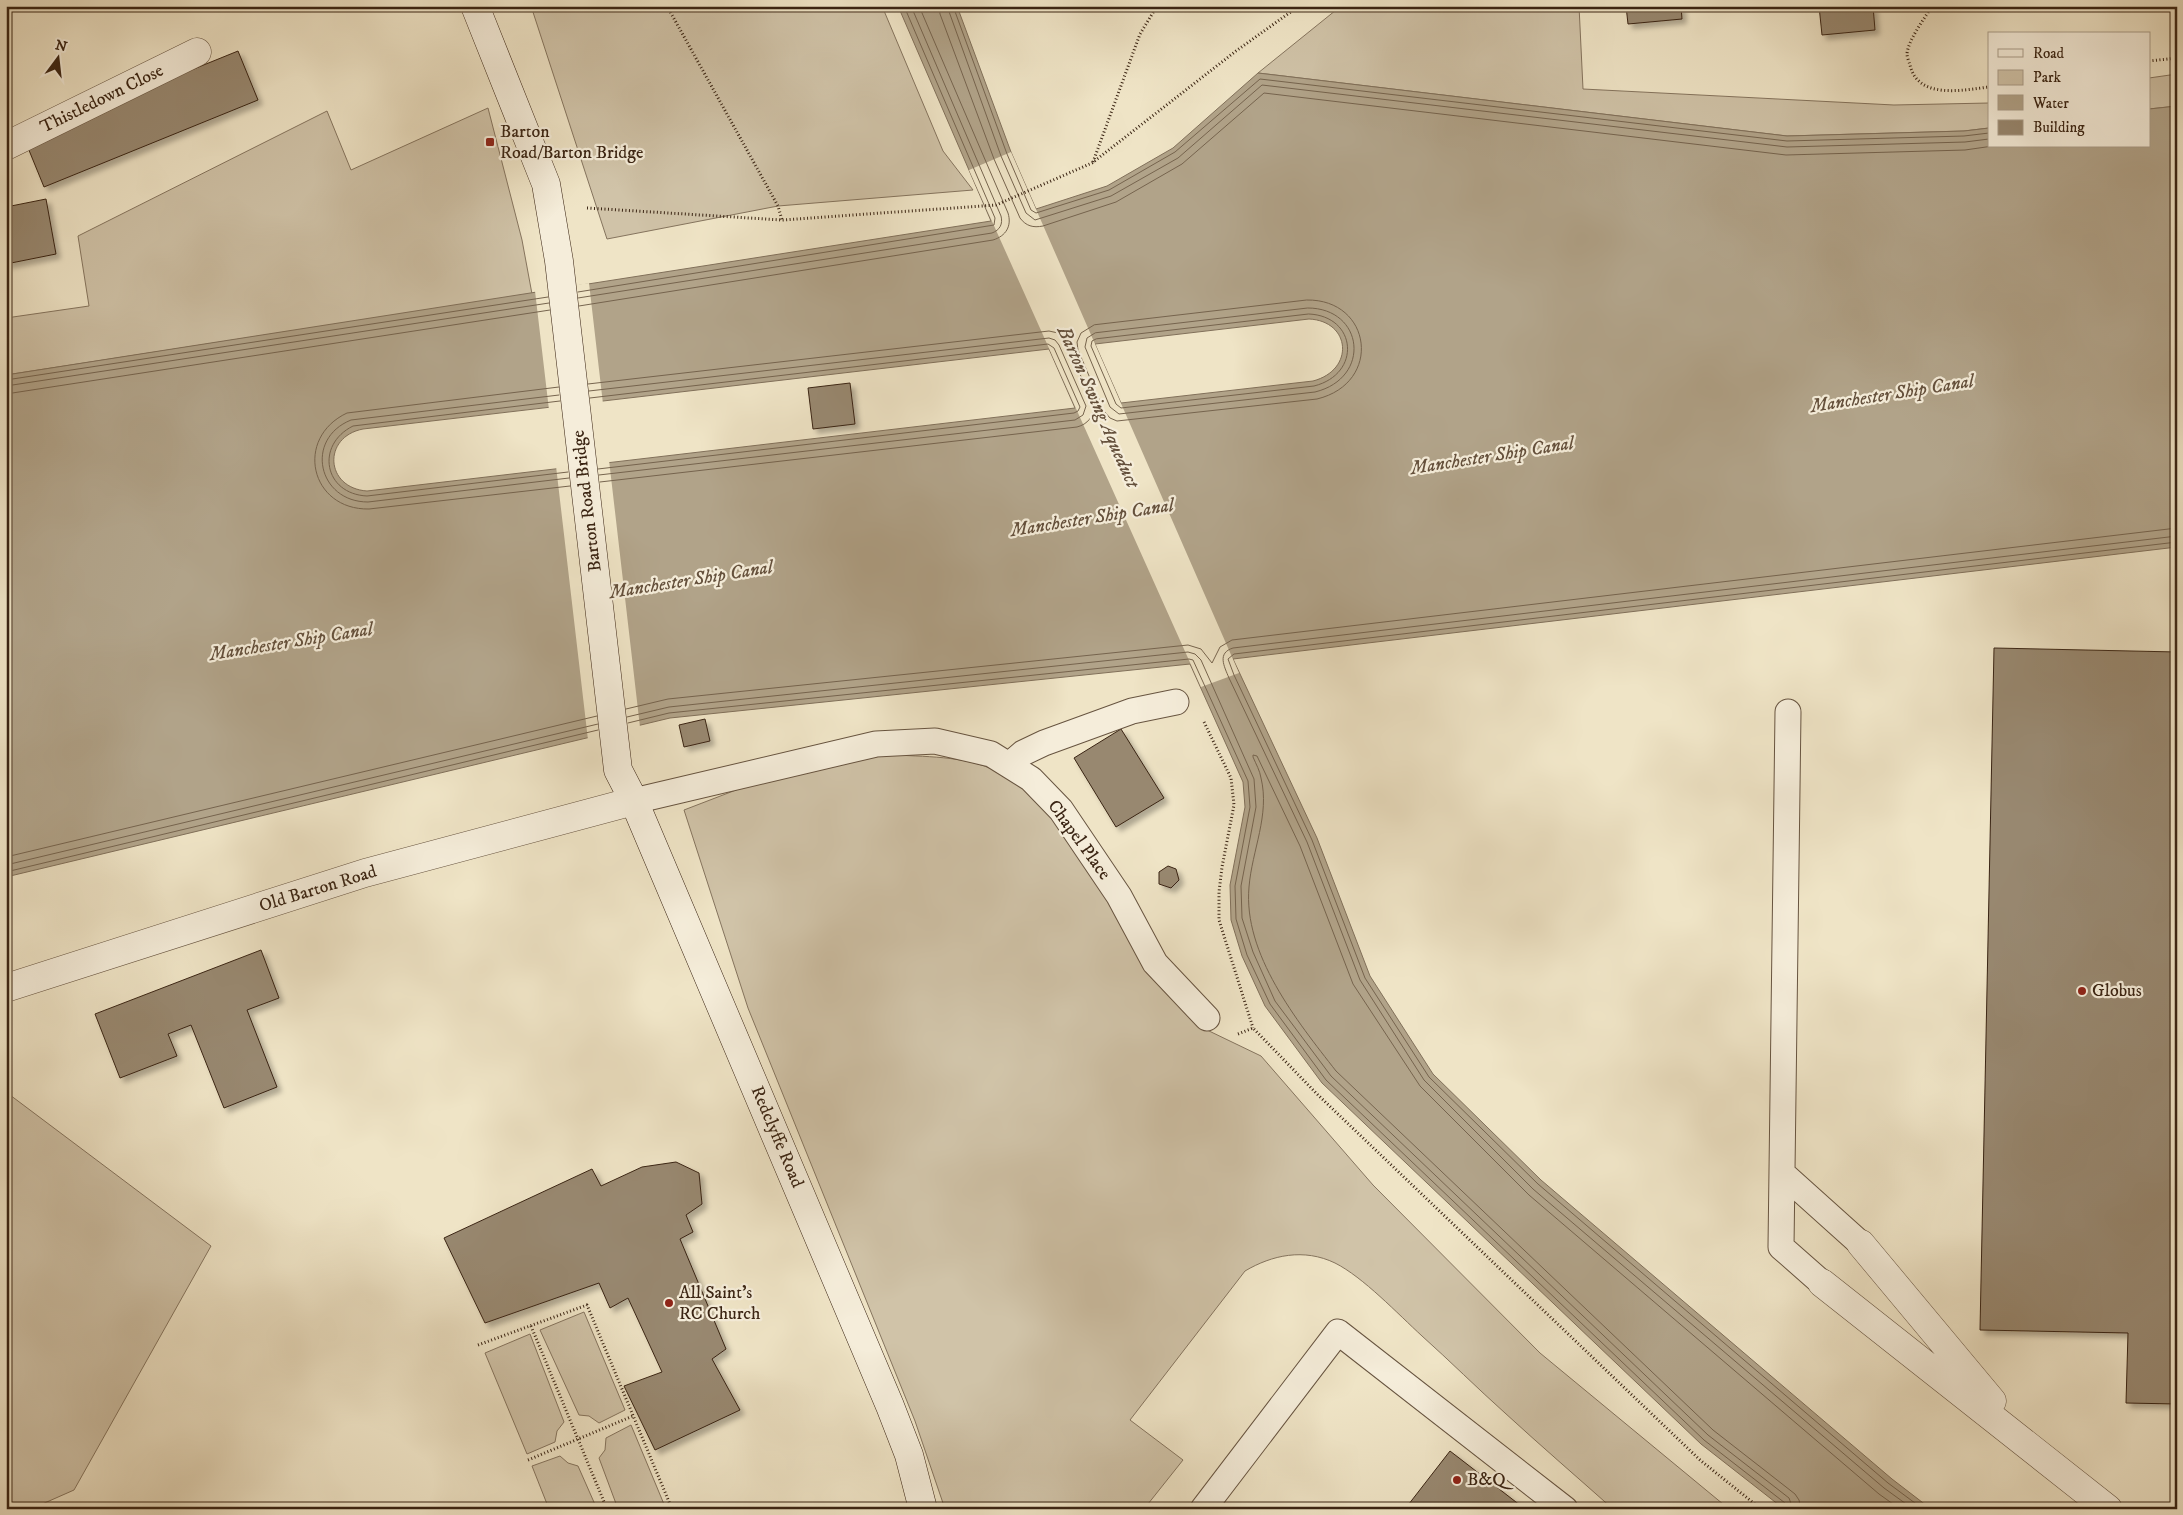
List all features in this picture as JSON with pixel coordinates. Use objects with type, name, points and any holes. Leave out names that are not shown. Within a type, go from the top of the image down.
[{"type":"main road","name":"Barton Road Bridge","points":[[475,6],[546,184],[558,261],[618,770]]},
{"type":"main road","name":"Thistledown Close","points":[[6,146],[198,52]]},
{"type":"main road","name":"Redclyffe Road","points":[[618,770],[634,801],[890,1406],[909,1455],[923,1509]]},
{"type":"main road","name":"Old Barton Road","points":[[6,988],[365,873],[634,801]]},
{"type":"main road","points":[[1861,1244],[2027,1443]]},
{"type":"main road","points":[[1822,1283],[2027,1443],[2108,1509]]},
{"type":"lane","points":[[1009,766],[1023,753],[1044,743],[1132,712],[1176,702]]},
{"type":"lane","points":[[1788,712],[1781,1247],[1822,1283]]},
{"type":"lane","name":"Chapel Place","points":[[634,801],[876,744],[935,742],[991,754],[1031,779],[1061,810],[1119,896],[1155,963],[1207,1018]]},
{"type":"lane","points":[[1782,1173],[1861,1244]]},
{"type":"lane","points":[[1203,1509],[1338,1332],[1565,1509]]},
{"type":"path","points":[[667,6],[778,206],[782,220]]},
{"type":"path","points":[[1092,163],[1140,34],[1157,6]]},
{"type":"path","points":[[610,208],[782,220],[996,205],[1092,163],[1236,51],[1299,6]]},
{"type":"path","points":[[1932,6],[1915,34],[1907,54],[1912,75],[1927,87],[1947,91],[1988,87]]},
{"type":"path","points":[[2150,61],[2177,58]]},
{"type":"path","points":[[1201,717],[1231,778],[1234,805],[1222,867],[1218,920],[1253,1028],[1317,1094],[1700,1460],[1761,1509]]},
{"type":"path","points":[[1207,1018],[1237,1034],[1253,1028]]},
{"type":"path","points":[[478,1346],[587,1306],[672,1509]]},
{"type":"path","points":[[531,1326],[608,1509]]},
{"type":"path","points":[[528,1460],[633,1416]]},
{"type":"green space","points":[[531,6],[882,6],[943,151],[973,190],[778,206],[607,239]]},
{"type":"green space","points":[[1341,6],[1579,6],[1583,89],[1894,105],[1988,103],[1988,128],[1964,131],[1787,136],[1258,73]]},
{"type":"green space","points":[[2177,74],[2177,106],[2150,109],[2150,78]]},
{"type":"green space","points":[[488,108],[522,240],[532,294],[6,375],[6,318],[89,306],[78,236],[327,111],[351,170]]},
{"type":"green space","points":[[896,755],[950,758],[990,768],[1015,782],[1049,809],[1207,1030],[1261,1056],[1373,1185],[1540,1353],[1729,1509],[1613,1509],[1495,1404],[1369,1286],[1346,1269],[1323,1258],[1289,1255],[1255,1265],[1245,1271],[1130,1420],[1183,1460],[1144,1509],[945,1509],[915,1421],[748,1008],[684,810],[749,785],[835,760]]},
{"type":"green space","points":[[6,1092],[211,1246],[74,1490],[31,1509],[6,1509]]},
{"type":"green space","points":[[584,1312],[625,1410],[599,1423],[589,1416],[579,1415],[540,1330]]},
{"type":"green space","points":[[530,1334],[564,1422],[557,1431],[555,1442],[527,1454],[485,1353]]},
{"type":"green space","points":[[631,1425],[666,1509],[618,1509],[599,1458],[605,1450],[606,1438]]},
{"type":"green space","points":[[560,1456],[568,1463],[578,1466],[597,1509],[549,1509],[532,1466]]},
{"type":"water","name":"Manchester Ship Canal","points":[[898,6],[957,6],[1011,152],[1036,209],[1107,186],[1173,148],[1258,73],[1787,136],[1964,131],[1988,128],[1988,148],[2150,148],[2150,109],[2177,106],[2177,547],[1233,659],[1317,838],[1370,976],[1433,1074],[1541,1180],[1892,1479],[1931,1509],[1784,1509],[1701,1444],[1322,1083],[1265,1006],[1242,956],[1231,920],[1230,885],[1245,807],[1243,782],[1190,664],[670,718],[6,877],[6,375],[991,221]],"holes":[[[1309,319],[1323,322],[1333,328],[1340,337],[1341,357],[1336,367],[1327,375],[1313,381],[1121,403],[1095,344]],[[1049,349],[1075,408],[367,491],[353,488],[343,481],[336,472],[334,462],[335,451],[340,442],[350,434],[363,429]]]},
{"type":"pier","name":"Barton Swing Aqueduct","points":[[1011,152],[1239,673],[1201,687],[969,170]]},
{"type":"pier","points":[[589,283],[603,404],[549,410],[535,291]]},
{"type":"pier","points":[[609,460],[640,727],[588,740],[556,466]]},
{"type":"building","points":[[1626,6],[1681,6],[1682,19],[1628,24]]},
{"type":"building","points":[[1819,6],[1873,6],[1875,30],[1822,35]]},
{"type":"building","points":[[238,51],[258,100],[44,187],[24,138]]},
{"type":"building","points":[[46,199],[56,254],[6,264],[6,207]]},
{"type":"building","points":[[850,383],[855,424],[813,429],[808,388]]},
{"type":"building","name":"Globus","points":[[1994,648],[2177,652],[2177,1404],[2126,1403],[2128,1333],[1980,1330]]},
{"type":"building","points":[[705,719],[710,741],[684,747],[679,725]]},
{"type":"building","points":[[1121,729],[1164,798],[1116,827],[1074,758]]},
{"type":"building","points":[[1168,866],[1176,869],[1179,880],[1171,888],[1159,884],[1159,872]]},
{"type":"building","points":[[261,950],[279,998],[247,1010],[277,1087],[224,1108],[191,1025],[168,1034],[177,1056],[120,1078],[95,1014]]},
{"type":"building","name":"All Saint's RC Church","points":[[676,1162],[699,1173],[702,1204],[686,1215],[693,1232],[680,1239],[726,1349],[712,1359],[740,1410],[655,1450],[624,1386],[662,1372],[628,1298],[610,1308],[599,1283],[485,1323],[444,1238],[592,1169],[601,1186],[642,1167]]},
{"type":"building","name":"B&Q","points":[[1450,1451],[1525,1509],[1405,1509]]},
{"type":"place","name":"Barton Road/Barton Bridge","points":[[490,142]]},
{"type":"place","name":"Globus","points":[[2082,991]]},
{"type":"place","name":"All Saint's RC Church","points":[[669,1303]]},
{"type":"place","name":"B&Q","points":[[1457,1480]]}]
